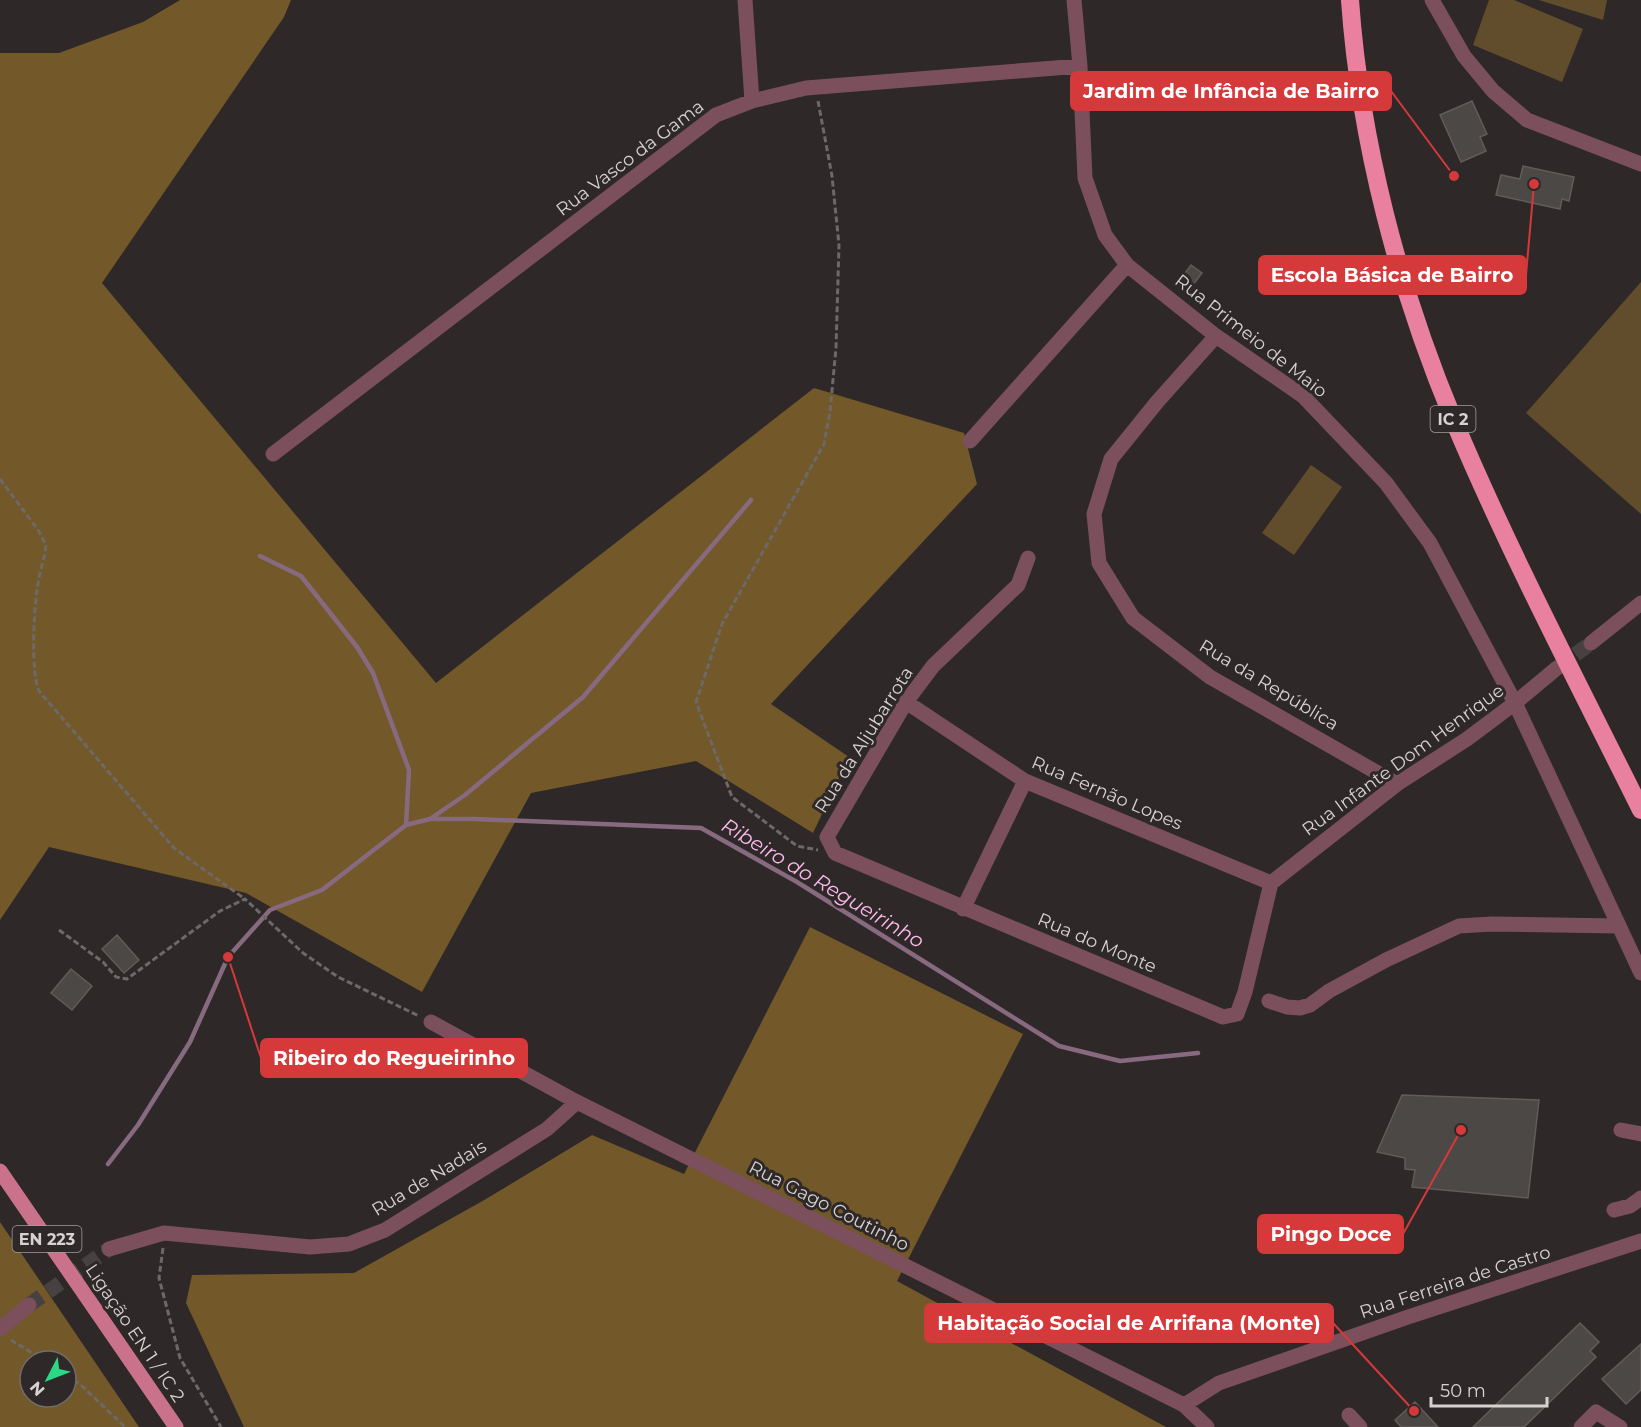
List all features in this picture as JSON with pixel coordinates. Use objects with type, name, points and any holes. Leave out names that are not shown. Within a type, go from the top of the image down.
[{"type":"highway","name":"IC 2","points":[[1350,0],[1364,112],[1381,196],[1410,300],[1454,420],[1510,548],[1641,810]]},
{"type":"highway","name":"IC 2","points":[[1359,0],[1372,98],[1414,284],[1462,415],[1519,542],[1641,784]]},
{"type":"main road","name":"Ligação EN 1 / IC 2","points":[[0,1171],[176,1427]]},
{"type":"street","points":[[745,0],[752,101]]},
{"type":"street","name":"Rua Primeio de Maio","points":[[1074,0],[1080,66],[1085,178],[1105,235],[1127,265],[1216,336],[1303,396],[1386,483],[1430,543],[1515,703],[1641,973]]},
{"type":"street","points":[[1432,0],[1464,56],[1493,91],[1527,120],[1641,164]]},
{"type":"street","name":"Rua Vasco da Gama","points":[[273,454],[716,115],[752,101],[815,88],[1080,66]]},
{"type":"street","points":[[970,441],[1127,265]]},
{"type":"street","name":"Rua da República","points":[[1216,336],[1157,402],[1111,459],[1094,514],[1099,563],[1133,618],[1210,677],[1397,784]]},
{"type":"street","name":"Rua da Aljubarrota","points":[[835,853],[827,837],[906,702],[933,666],[1018,585],[1028,558]]},
{"type":"street","points":[[1590,643],[1641,603]]},
{"type":"street","name":"Rua Infante Dom Henrique","points":[[1271,883],[1397,784],[1467,739],[1557,668]]},
{"type":"street","name":"Rua Fernão Lopes","points":[[906,702],[1025,781],[1271,883]]},
{"type":"street","points":[[963,909],[1025,781]]},
{"type":"street","name":"Rua do Monte","points":[[835,853],[1223,1017],[1238,1014],[1271,883]]},
{"type":"street","points":[[1269,1001],[1287,1007],[1300,1008],[1310,1005],[1329,991],[1386,960],[1459,926],[1492,924],[1618,926]]},
{"type":"street","name":"Rua Gago Coutinho","points":[[431,1022],[577,1102],[1184,1405],[1207,1427]]},
{"type":"street","name":"Rua de Nadais","points":[[109,1249],[164,1233],[310,1247],[349,1244],[385,1230],[405,1218],[547,1129],[577,1102]]},
{"type":"street","points":[[1621,1130],[1641,1134]]},
{"type":"street","points":[[1614,1209],[1630,1206],[1641,1198]]},
{"type":"street","name":"Rua Ferreira de Castro","points":[[1184,1405],[1219,1383],[1408,1317],[1641,1240]]},
{"type":"street","points":[[5,1334],[29,1305]]},
{"type":"street","points":[[1581,1427],[1596,1412],[1620,1427]]},
{"type":"path","points":[[815,88],[832,176],[839,245],[836,348],[830,412],[824,444],[722,624],[696,702],[732,797],[797,846],[835,853]]},
{"type":"path","points":[[0,479],[38,530],[46,545],[39,578],[34,642],[36,683],[39,691],[174,848],[245,899],[303,953],[338,977],[431,1022]]},
{"type":"path","points":[[59,930],[103,962],[116,977],[127,979],[220,911],[245,899]]},
{"type":"path","points":[[164,1233],[159,1278],[180,1358],[220,1427]]},
{"type":"path","points":[[5,1334],[27,1349]]},
{"type":"path","points":[[78,1383],[125,1427]]},
{"type":"shaded area","points":[[180,0],[291,0],[284,17],[102,283],[436,683],[814,388],[964,433],[977,484],[771,704],[849,757],[813,833],[696,761],[531,793],[422,992],[246,893],[49,847],[0,920],[0,53],[59,53],[143,22]]},
{"type":"shaded area","points":[[1489,0],[1514,0],[1583,29],[1562,82],[1473,45]]},
{"type":"shaded area","points":[[1539,0],[1607,0],[1603,20]]},
{"type":"shaded area","points":[[1641,282],[1641,514],[1526,413]]},
{"type":"shaded area","points":[[1311,465],[1342,487],[1294,555],[1262,533]]},
{"type":"shaded area","points":[[810,927],[1023,1034],[897,1281],[1166,1427],[244,1427],[186,1303],[192,1275],[354,1273],[486,1199],[592,1135],[684,1174]]},
{"type":"shaded area","points":[[0,1222],[139,1427],[0,1427]]},
{"type":"building","points":[[1472,101],[1487,134],[1480,137],[1486,151],[1461,162],[1440,115]]},
{"type":"building","points":[[1523,166],[1574,177],[1569,201],[1562,199],[1560,209],[1496,195],[1501,175],[1520,179]]},
{"type":"building","points":[[1191,265],[1202,273],[1190,289],[1179,281]]},
{"type":"building","points":[[117,935],[139,960],[124,973],[102,949]]},
{"type":"building","points":[[71,969],[92,986],[72,1010],[51,993]]},
{"type":"building","points":[[1402,1095],[1539,1100],[1528,1198],[1412,1187],[1415,1170],[1405,1169],[1405,1158],[1377,1152]]},
{"type":"building","points":[[1580,1323],[1599,1342],[1590,1351],[1596,1357],[1524,1427],[1473,1427]]},
{"type":"building","points":[[1641,1344],[1641,1390],[1626,1404],[1602,1379]]},
{"type":"building","points":[[1415,1402],[1438,1427],[1401,1427],[1395,1420]]},
{"type":"waterway","points":[[430,819],[465,795],[583,697],[751,500]]},
{"type":"waterway","points":[[260,556],[301,576],[357,647],[373,673],[409,770],[406,825]]},
{"type":"waterway","name":"Ribeiro do Regueirinho","points":[[108,1164],[138,1125],[190,1042],[228,957],[270,910],[322,890],[406,825],[430,819],[701,828],[797,882],[1059,1046],[1120,1061],[1198,1053]]},
{"type":"tunnel","points":[[1557,668],[1591,643]]},
{"type":"tunnel","points":[[29,1305],[109,1249]]},
{"type":"place","name":"Jardim de Infância de Bairro","points":[[1454,176]]},
{"type":"place","name":"Escola Básica de Bairro","points":[[1534,184]]},
{"type":"place","name":"Ribeiro do Regueirinho","points":[[228,957]]},
{"type":"place","name":"Pingo Doce","points":[[1461,1130]]},
{"type":"place","name":"Habitação Social de Arrifana (Monte)","points":[[1414,1411]]}]
